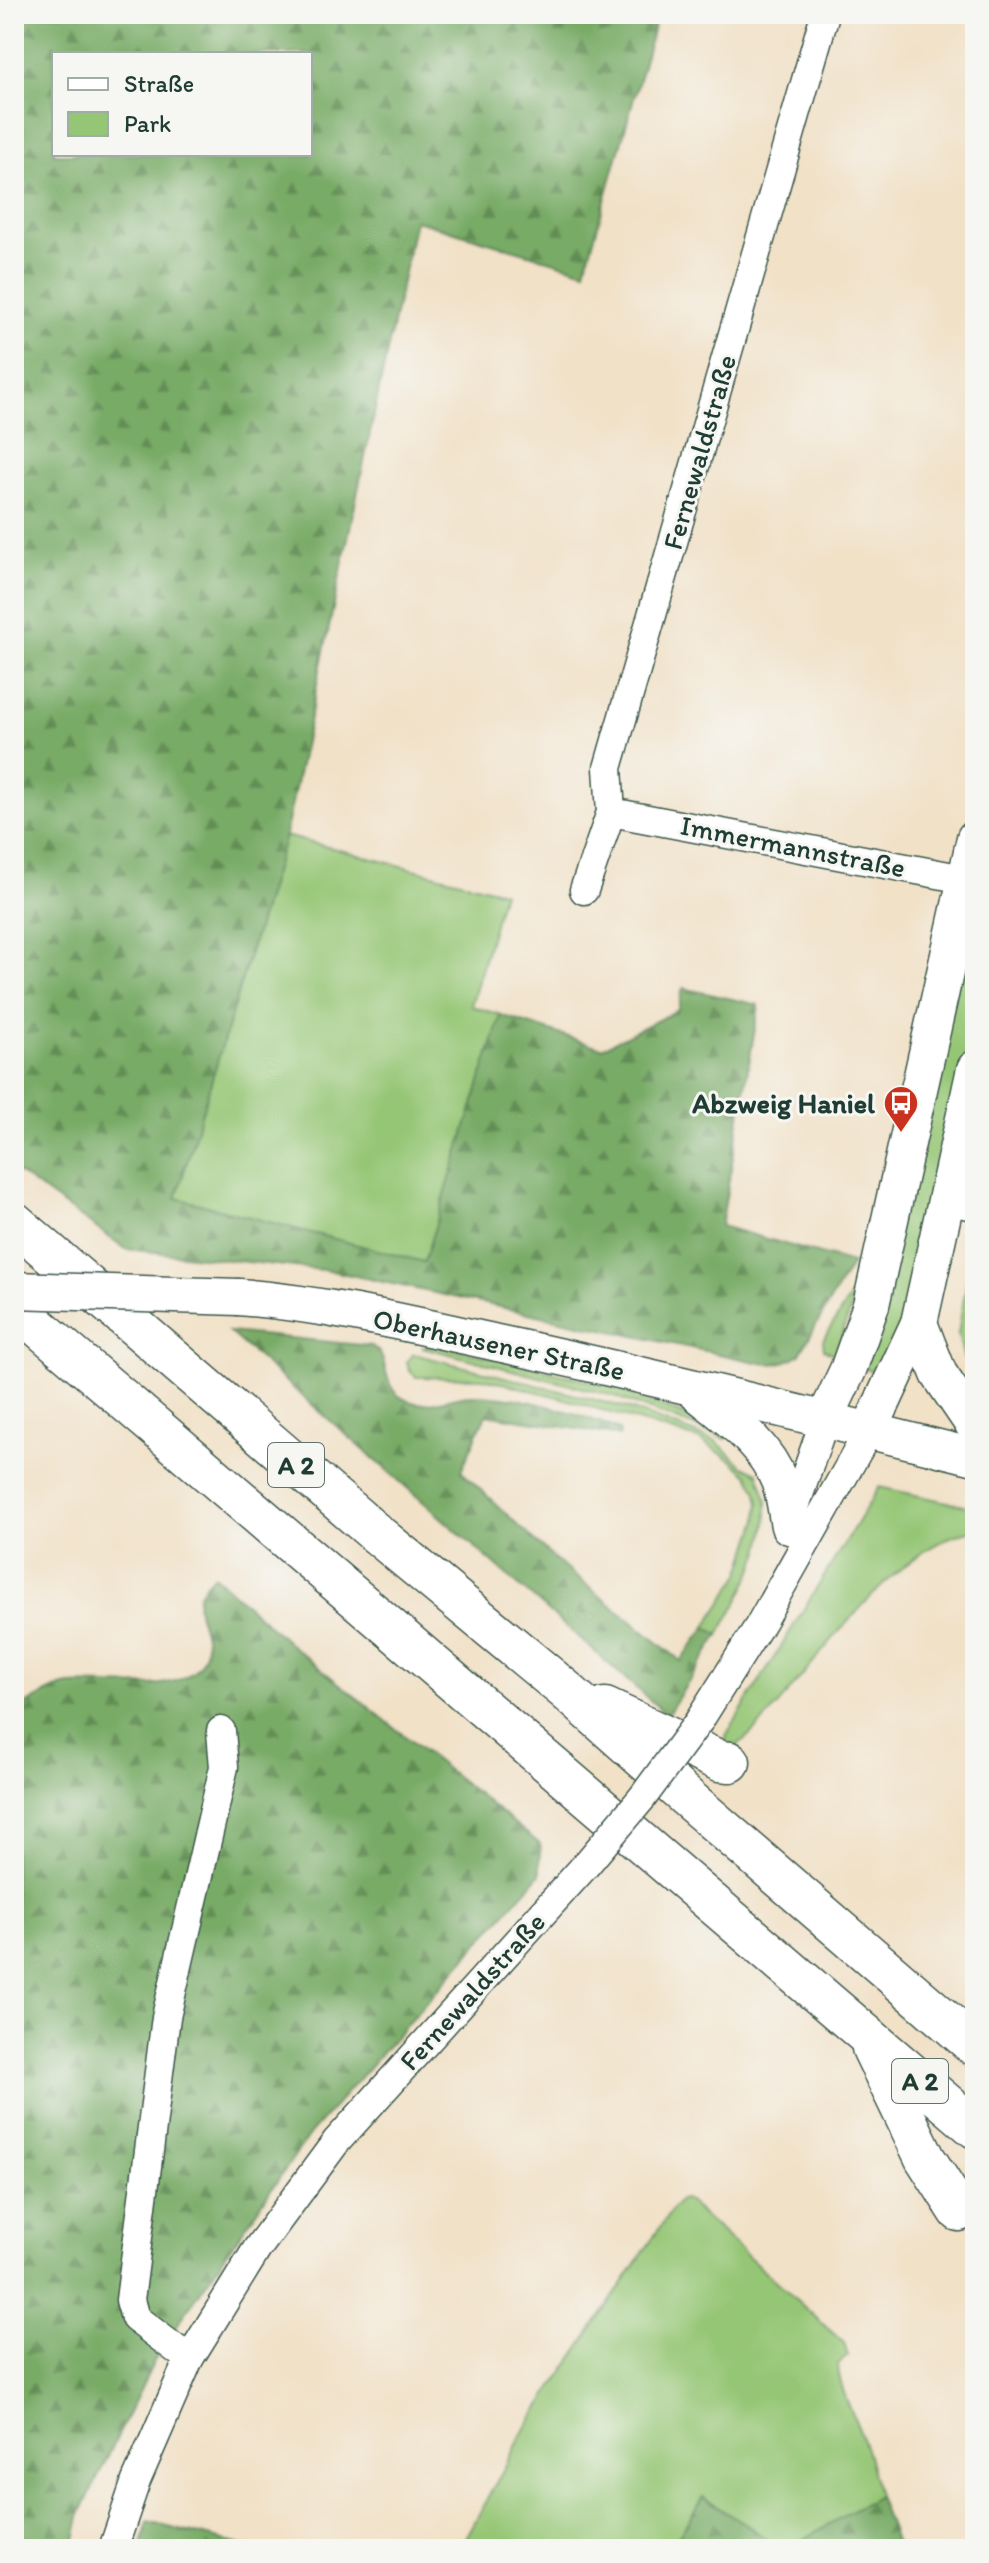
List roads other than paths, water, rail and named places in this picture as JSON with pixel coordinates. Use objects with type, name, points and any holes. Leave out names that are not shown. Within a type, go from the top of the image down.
[{"type":"highway","name":"A 2","points":[[14,1222],[372,1530],[568,1692],[975,2046]]},
{"type":"highway","name":"A 2","points":[[14,1306],[975,2128]]},
{"type":"highway","points":[[568,1692],[720,1761],[730,1762]]},
{"type":"highway","points":[[865,2034],[925,2158],[959,2211]]},
{"type":"main road","points":[[825,1419],[848,1370],[871,1305],[970,880],[975,838]]},
{"type":"main road","points":[[869,1431],[919,1323],[961,1203],[975,1069]]},
{"type":"main road","name":"Oberhausener Straße","points":[[14,1290],[239,1297],[343,1310],[689,1386],[975,1457]]},
{"type":"main road","points":[[919,1323],[939,1374],[975,1427]]},
{"type":"main road","name":"Fernewaldstraße","points":[[689,1386],[749,1436],[767,1459],[781,1483],[789,1526]]},
{"type":"street","name":"Fernewaldstraße","points":[[584,890],[611,812],[608,768],[825,14]]},
{"type":"street","name":"Immermannstraße","points":[[611,812],[970,880]]},
{"type":"street","name":"Fernewaldstraße","points":[[759,1626],[825,1419]]},
{"type":"street","name":"Fernewaldstraße","points":[[113,2549],[136,2481],[189,2359],[257,2249],[336,2142],[585,1866],[642,1798],[699,1721],[759,1626],[869,1431]]},
{"type":"street","points":[[189,2359],[135,2318],[130,2300],[166,2017],[224,1767],[221,1731]]},
{"type":"place","name":"Abzweig Haniel","points":[[901,1134]]}]
